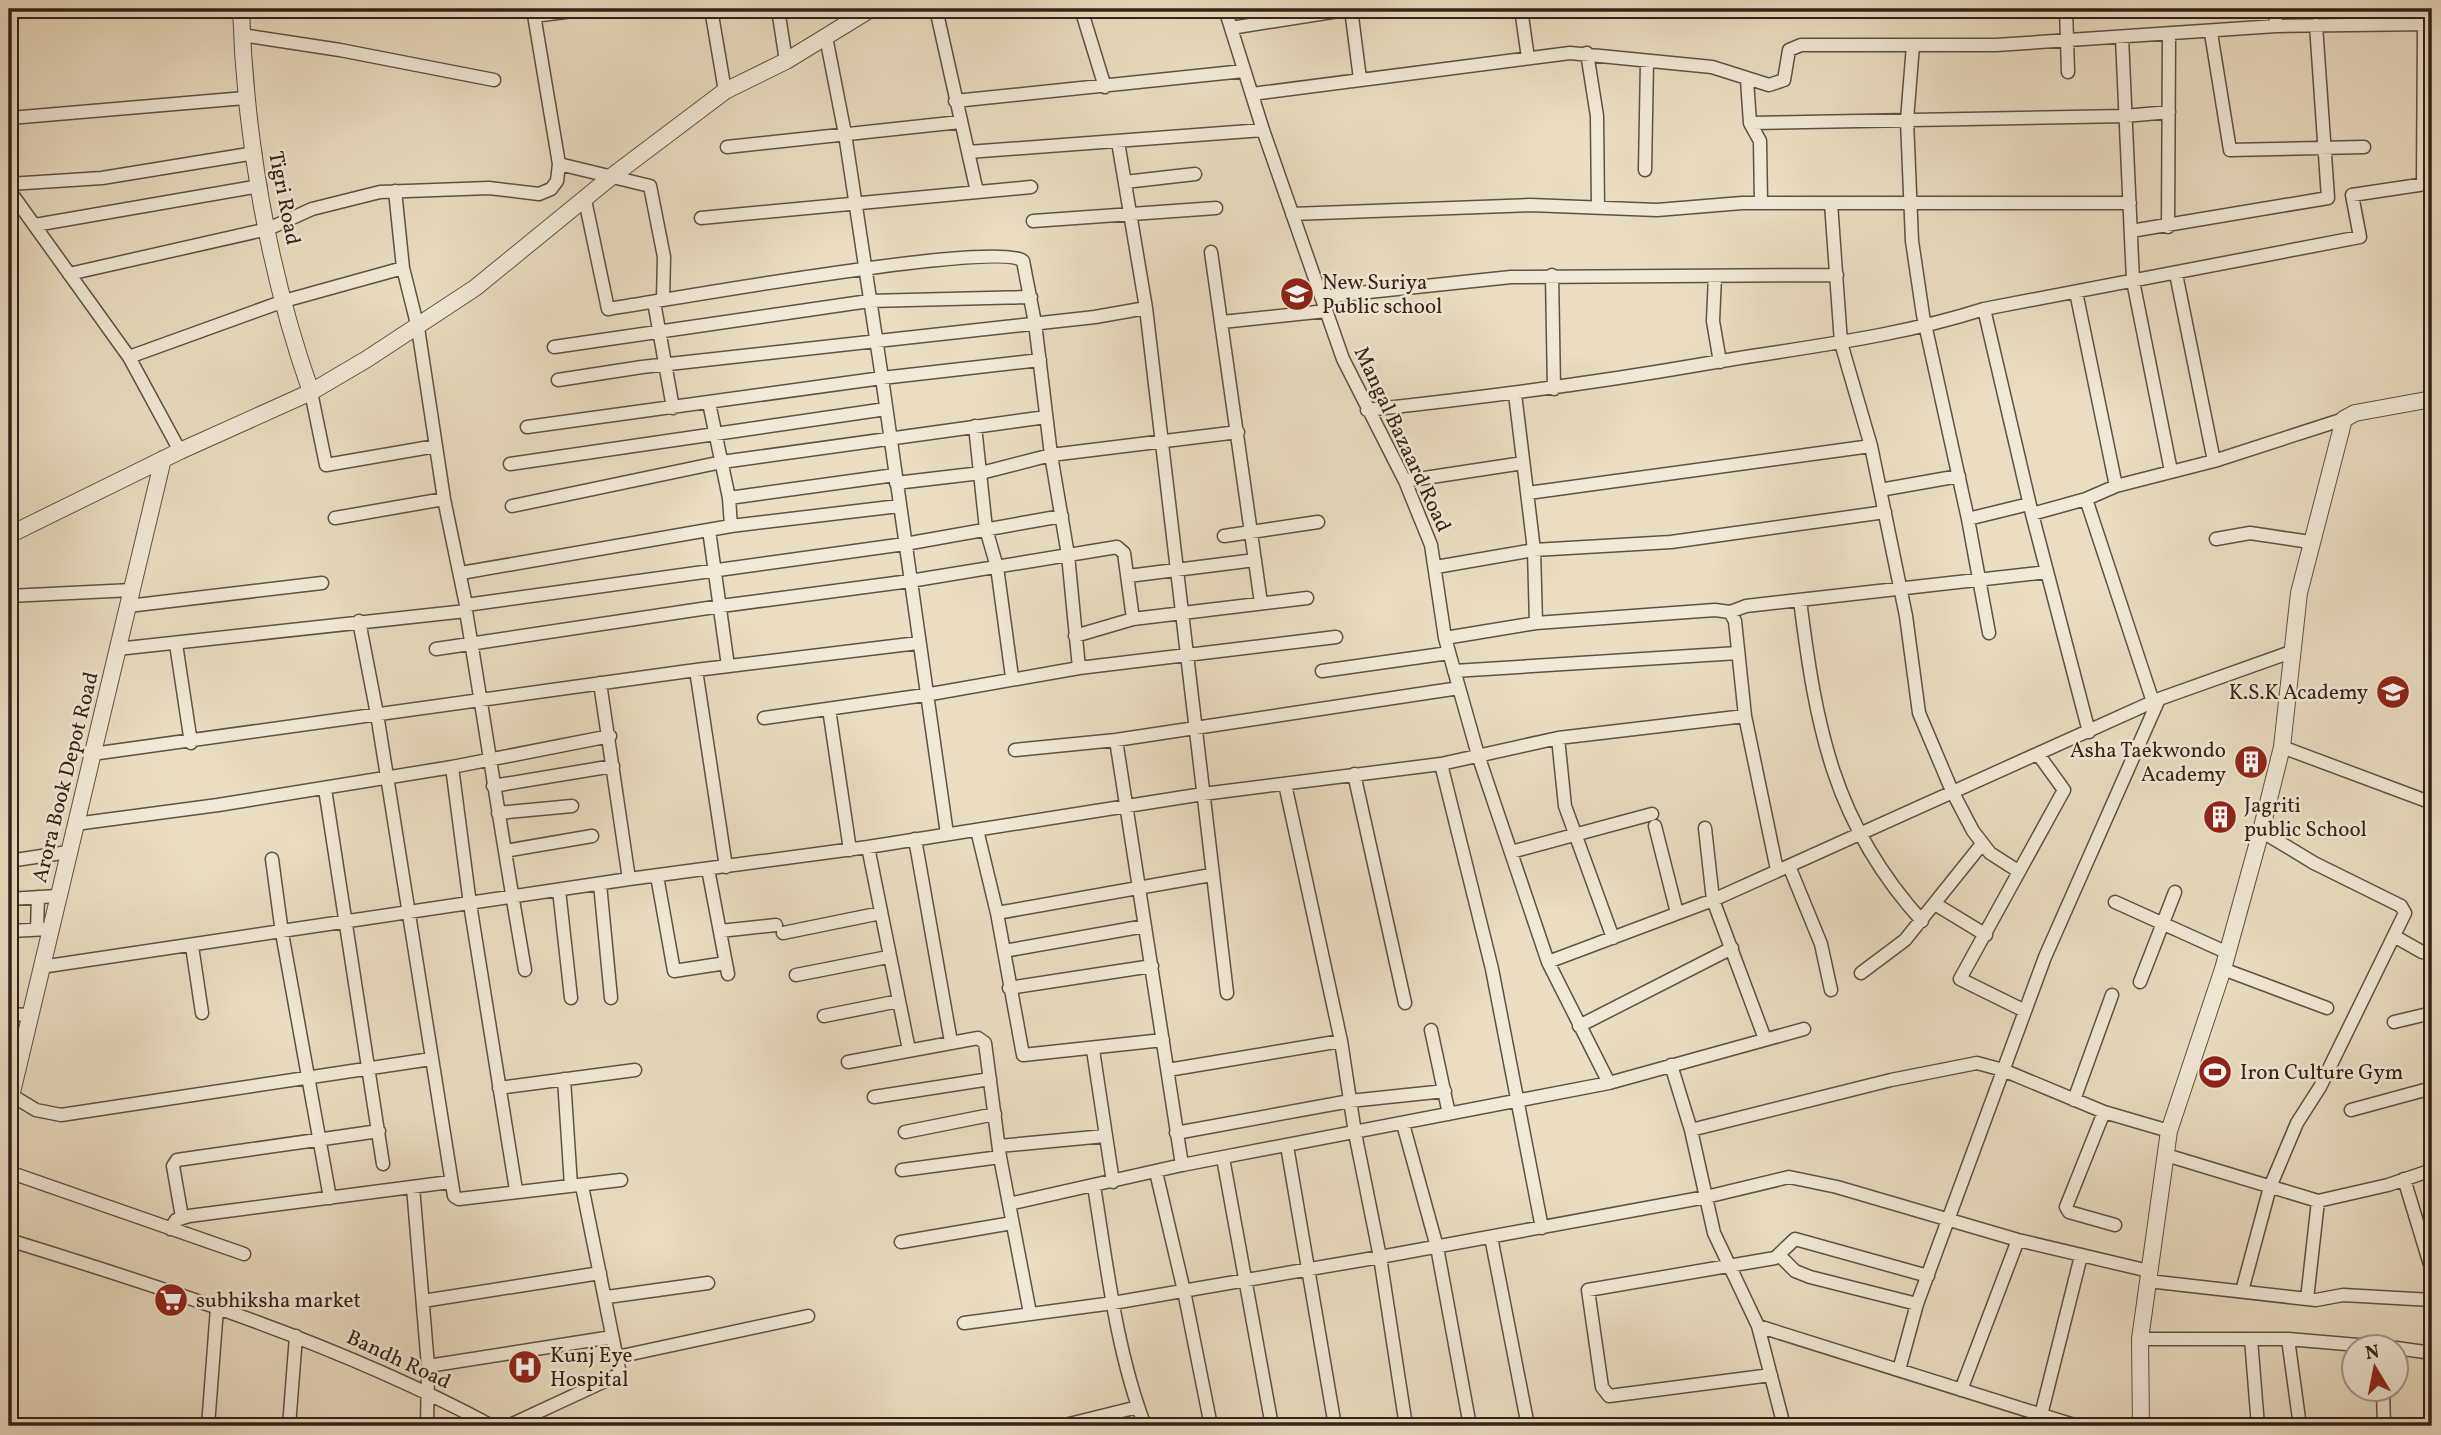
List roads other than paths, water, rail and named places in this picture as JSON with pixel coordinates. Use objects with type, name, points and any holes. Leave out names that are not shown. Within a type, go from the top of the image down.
[{"type":"street","points":[[10,9],[10,118],[245,98]]},
{"type":"street","name":"Tigri Road","points":[[241,9],[245,98],[260,186],[284,301],[311,392]]},
{"type":"street","points":[[69,274],[268,229],[321,206],[395,191],[489,188],[539,194],[551,189],[557,181],[559,164],[534,12],[588,9]]},
{"type":"street","points":[[711,9],[725,90]]},
{"type":"street","points":[[778,9],[786,61]]},
{"type":"street","points":[[9,535],[163,458],[311,392],[418,328],[475,288],[611,177],[725,90],[786,61],[871,9]]},
{"type":"street","points":[[936,9],[977,192]]},
{"type":"street","points":[[1081,9],[1105,87]]},
{"type":"street","name":"Mangal Bazaard Road","points":[[1225,9],[1263,130],[1343,359],[1424,524],[1436,567],[1445,638],[1454,671],[1478,755],[1548,962],[1609,1083]]},
{"type":"street","points":[[1231,28],[1351,9],[1360,79]]},
{"type":"street","points":[[1521,9],[1528,58]]},
{"type":"street","points":[[2066,9],[2068,72]]},
{"type":"street","points":[[2275,9],[2276,26]]},
{"type":"street","points":[[1252,94],[1528,58],[1587,53],[1712,67],[1769,85],[1782,82],[1789,50],[1798,45],[2067,41],[2211,33],[2276,26],[2428,24],[2428,184],[2131,231]]},
{"type":"street","points":[[2316,25],[2328,198]]},
{"type":"street","points":[[2211,33],[2230,150],[2364,146]]},
{"type":"street","points":[[242,35],[340,50],[494,80]]},
{"type":"street","points":[[2168,227],[2169,36]]},
{"type":"street","points":[[826,37],[845,134],[863,269],[882,377],[925,695],[947,834]]},
{"type":"street","points":[[2122,38],[2133,281],[2171,471]]},
{"type":"street","points":[[1913,45],[1907,120],[1913,203],[1912,241],[1989,634]]},
{"type":"street","points":[[1587,53],[1597,116],[1598,208]]},
{"type":"street","points":[[1645,170],[1647,61]]},
{"type":"street","points":[[955,101],[1244,71]]},
{"type":"street","points":[[1747,80],[1750,123],[1760,141],[1761,203]]},
{"type":"street","points":[[1750,123],[2125,116],[2169,111]]},
{"type":"street","points":[[727,147],[960,122]]},
{"type":"street","points":[[968,152],[1263,130]]},
{"type":"street","points":[[1118,142],[1146,308],[1185,657],[1227,993]]},
{"type":"street","points":[[9,184],[111,177],[255,153]]},
{"type":"street","points":[[559,164],[650,186],[664,257],[658,301],[659,331],[673,408]]},
{"type":"street","points":[[1125,182],[1195,174]]},
{"type":"street","points":[[36,225],[260,186]]},
{"type":"street","points":[[701,218],[854,201],[1031,187]]},
{"type":"street","points":[[9,190],[129,357],[180,451]]},
{"type":"street","points":[[395,191],[403,268],[418,328],[444,499],[461,573],[471,644],[483,699],[493,786],[525,970]]},
{"type":"street","points":[[1367,410],[1554,389],[1841,343],[1927,327],[1984,309],[2360,237],[2352,195]]},
{"type":"street","points":[[585,200],[608,309],[863,269],[1015,256],[1026,268],[1031,297],[1051,455],[1068,555],[1079,668]]},
{"type":"street","points":[[1292,214],[1494,206],[1657,210],[1761,203],[2130,203]]},
{"type":"street","points":[[1831,203],[1841,343],[1871,446],[1885,512],[1901,589],[1919,713],[1952,791],[1982,844],[2018,871]]},
{"type":"street","points":[[1033,220],[1130,216],[1216,208]]},
{"type":"street","points":[[1211,252],[1261,603]]},
{"type":"street","points":[[129,357],[284,301],[403,268]]},
{"type":"street","points":[[2176,274],[2214,461]]},
{"type":"street","points":[[1321,297],[1433,284],[1552,275],[1838,275]]},
{"type":"street","points":[[1552,275],[1554,389]]},
{"type":"street","points":[[1716,275],[1713,321],[1720,362]]},
{"type":"street","points":[[2076,292],[2116,486]]},
{"type":"street","points":[[554,347],[869,301],[1031,297]]},
{"type":"street","points":[[558,380],[664,364],[1146,308]]},
{"type":"street","points":[[1984,309],[2031,509],[2089,732]]},
{"type":"street","points":[[1222,322],[1326,311]]},
{"type":"street","points":[[527,427],[882,377],[1040,360]]},
{"type":"street","points":[[311,392],[326,465],[436,446]]},
{"type":"street","points":[[1515,394],[1534,550],[1536,624]]},
{"type":"street","points":[[1968,519],[2086,499],[2116,486],[2214,461],[2356,413],[2432,399]]},
{"type":"street","points":[[709,403],[729,498],[731,526]]},
{"type":"street","points":[[510,464],[886,409]]},
{"type":"street","points":[[512,506],[722,462],[1046,417]]},
{"type":"street","points":[[2141,1426],[2140,1339],[2169,1131],[2228,953],[2282,747],[2295,617],[2310,542],[2326,494],[2344,419]]},
{"type":"street","points":[[975,426],[986,530],[997,567],[1012,677]]},
{"type":"street","points":[[729,498],[895,479],[981,473],[1051,455],[1238,432]]},
{"type":"street","points":[[1528,493],[1871,446]]},
{"type":"street","name":"Arora Book Depot Road","points":[[10,1100],[41,967],[43,929],[57,896],[163,458]]},
{"type":"street","points":[[1405,481],[1522,463]]},
{"type":"street","points":[[1880,490],[1959,476]]},
{"type":"street","points":[[335,518],[444,499]]},
{"type":"street","points":[[1899,1370],[1917,1304],[1951,1219],[2025,1011],[2055,934],[2156,701],[2086,499]]},
{"type":"street","points":[[461,573],[731,526],[899,506]]},
{"type":"street","points":[[1436,567],[1534,550],[1671,542],[1885,512]]},
{"type":"street","points":[[117,649],[466,608],[716,569],[905,544],[1062,516]]},
{"type":"street","points":[[1224,536],[1318,522]]},
{"type":"street","points":[[709,530],[727,666]]},
{"type":"street","points":[[2217,539],[2250,533],[2310,542]]},
{"type":"street","points":[[436,649],[1122,548],[1133,619]]},
{"type":"street","points":[[1128,576],[1255,560]]},
{"type":"street","points":[[1445,638],[1536,624],[1715,610],[1730,612],[1746,606],[2047,572]]},
{"type":"street","points":[[9,596],[130,598],[322,583]]},
{"type":"street","points":[[1075,636],[1133,619],[1307,598]]},
{"type":"street","points":[[1800,600],[1816,717],[1829,761],[1860,836],[1877,865],[1922,921]]},
{"type":"street","points":[[1730,612],[1735,621],[1745,716],[1783,868],[1821,944],[1831,990]]},
{"type":"street","points":[[359,621],[388,779],[454,1196],[459,1199],[516,1190],[621,1180]]},
{"type":"street","points":[[764,718],[925,695],[1012,677],[1336,637]]},
{"type":"street","points":[[92,754],[191,743],[696,670],[918,643]]},
{"type":"street","points":[[176,644],[191,743]]},
{"type":"street","points":[[1548,962],[1713,900],[2156,701],[2291,652]]},
{"type":"street","points":[[1322,671],[1449,653]]},
{"type":"street","points":[[1454,671],[1738,653]]},
{"type":"street","points":[[696,670],[726,867]]},
{"type":"street","points":[[600,683],[610,736],[629,879]]},
{"type":"street","points":[[1015,750],[1116,740],[1459,688]]},
{"type":"street","points":[[829,709],[850,849]]},
{"type":"street","points":[[41,967],[629,879],[868,847],[1203,794],[1441,764],[1558,738],[1745,716]]},
{"type":"street","points":[[75,824],[388,779],[610,736]]},
{"type":"street","points":[[1558,738],[1565,806],[1613,937]]},
{"type":"street","points":[[1116,740],[1182,1165]]},
{"type":"street","points":[[2282,747],[2432,803]]},
{"type":"street","points":[[2025,1011],[1960,979],[2064,790],[2038,754]]},
{"type":"street","points":[[1441,764],[1492,969],[1542,1228]]},
{"type":"street","points":[[493,786],[613,766]]},
{"type":"street","points":[[452,767],[470,904],[516,1190]]},
{"type":"street","points":[[1354,774],[1405,1003]]},
{"type":"street","points":[[1285,784],[1341,1041],[1355,1133],[1380,1257],[1405,1426]]},
{"type":"street","points":[[325,789],[348,923],[383,1164]]},
{"type":"street","points":[[498,813],[572,806]]},
{"type":"street","points":[[1511,852],[1574,833],[1653,820],[1677,913]]},
{"type":"street","points":[[1705,828],[1713,900],[1765,1039]]},
{"type":"street","points":[[977,830],[997,913],[1023,1055],[1093,1050],[1163,1040]]},
{"type":"street","points":[[2242,1291],[2270,1187],[2297,1123],[2319,1087],[2405,913],[2401,906],[2314,863],[2261,831]]},
{"type":"street","points":[[505,851],[592,836]]},
{"type":"street","points":[[915,839],[951,1042]]},
{"type":"street","points":[[1861,973],[1893,950],[1922,921],[1982,844]]},
{"type":"street","points":[[868,847],[888,957],[909,1050]]},
{"type":"street","points":[[9,861],[68,852]]},
{"type":"street","points":[[272,859],[282,933],[330,1198]]},
{"type":"street","points":[[657,876],[674,971],[727,969],[708,869]]},
{"type":"street","points":[[997,913],[1211,875]]},
{"type":"street","points":[[600,884],[611,998]]},
{"type":"street","points":[[559,890],[571,998]]},
{"type":"street","points":[[2140,982],[2175,892]]},
{"type":"street","points":[[9,899],[57,896]]},
{"type":"street","points":[[9,931],[43,929],[38,897]]},
{"type":"street","points":[[2115,902],[2228,953]]},
{"type":"street","points":[[1935,904],[1986,935]]},
{"type":"street","points":[[720,931],[780,929],[881,913]]},
{"type":"street","points":[[1004,951],[1145,926]]},
{"type":"street","points":[[2394,936],[2422,952],[2432,954]]},
{"type":"street","points":[[192,946],[202,1013]]},
{"type":"street","points":[[1579,1026],[1732,947]]},
{"type":"street","points":[[796,975],[888,957]]},
{"type":"street","points":[[1009,988],[1152,966]]},
{"type":"street","points":[[2223,969],[2327,1008]]},
{"type":"street","points":[[2074,1100],[2112,995]]},
{"type":"street","points":[[824,1016],[899,1001]]},
{"type":"street","points":[[2394,1022],[2432,1013]]},
{"type":"street","points":[[9,1014],[29,1015]]},
{"type":"street","points":[[1009,1204],[1182,1165],[1609,1083],[1804,1029]]},
{"type":"street","points":[[1431,1030],[1449,1114]]},
{"type":"street","points":[[848,1062],[951,1042],[982,1039],[987,1047],[999,1152],[1030,1313]]},
{"type":"street","points":[[1168,1070],[1341,1041]]},
{"type":"street","points":[[1093,1050],[1113,1182]]},
{"type":"street","points":[[10,1100],[36,1110],[61,1115],[431,1059]]},
{"type":"street","points":[[1691,1130],[1977,1063],[2003,1070],[2104,1112],[2169,1131]]},
{"type":"street","points":[[1671,1065],[1691,1130],[1714,1233],[1759,1326],[1784,1426]]},
{"type":"street","points":[[499,1087],[635,1070]]},
{"type":"street","points":[[508,1426],[619,1375],[607,1297],[576,1186],[564,1079]]},
{"type":"street","points":[[874,1097],[990,1079]]},
{"type":"street","points":[[2351,1110],[2432,1088]]},
{"type":"street","points":[[1176,1133],[1350,1101],[1445,1091]]},
{"type":"street","points":[[2104,1112],[2066,1210],[2115,1225]]},
{"type":"street","points":[[905,1132],[995,1114]]},
{"type":"street","points":[[1403,1124],[1437,1247],[1470,1426]]},
{"type":"street","points":[[182,1217],[173,1167],[177,1160],[379,1131]]},
{"type":"street","points":[[902,1170],[1105,1136]]},
{"type":"street","points":[[1287,1146],[1335,1426]]},
{"type":"street","points":[[2166,1156],[2318,1200],[2432,1170]]},
{"type":"street","points":[[1223,1158],[1272,1426]]},
{"type":"street","points":[[9,1172],[244,1254]]},
{"type":"street","points":[[1156,1172],[1184,1291],[1211,1426]]},
{"type":"street","points":[[964,1322],[1113,1303],[1380,1257],[1706,1197],[1795,1177],[2148,1276],[2308,1299],[2343,1295],[2432,1300]]},
{"type":"street","points":[[2404,1179],[2430,1251],[2432,1271]]},
{"type":"street","points":[[170,1228],[182,1217],[450,1182]]},
{"type":"street","points":[[1094,1186],[1113,1303],[1145,1426]]},
{"type":"street","points":[[413,1187],[430,1393],[427,1426]]},
{"type":"street","points":[[2308,1299],[2318,1200]]},
{"type":"street","points":[[901,1242],[1012,1223]]},
{"type":"street","points":[[1491,1237],[1528,1426]]},
{"type":"street","points":[[1780,1256],[1789,1241],[1797,1239],[1928,1276]]},
{"type":"street","name":"Bandh Road","points":[[9,1240],[162,1287],[296,1336],[430,1393],[492,1426]]},
{"type":"street","points":[[1961,1390],[2018,1240]]},
{"type":"street","points":[[1771,1375],[1616,1397],[1603,1391],[1588,1290],[1728,1263],[1780,1256]]},
{"type":"street","points":[[1780,1256],[1795,1271],[1810,1277],[1917,1304]]},
{"type":"street","points":[[2041,1420],[2081,1256]]},
{"type":"street","points":[[423,1301],[600,1273]]},
{"type":"street","points":[[607,1297],[708,1283]]},
{"type":"street","points":[[208,1426],[217,1308]]},
{"type":"street","points":[[617,1357],[808,1316]]},
{"type":"street","points":[[1759,1326],[1961,1390],[2041,1420],[2077,1426]]},
{"type":"street","points":[[289,1426],[296,1336]]},
{"type":"street","points":[[428,1366],[612,1337]]},
{"type":"street","points":[[2140,1339],[2288,1339],[2340,1343]]},
{"type":"street","points":[[2251,1339],[2258,1426]]},
{"type":"street","points":[[2288,1339],[2300,1426]]},
{"type":"street","points":[[2410,1350],[2432,1353]]},
{"type":"street","points":[[2384,1404],[2384,1426]]},
{"type":"street","points":[[1069,1425],[1109,1420],[1138,1407]]},
{"type":"street","points":[[2432,1410],[2432,1426]]},
{"type":"place","name":"New Suriya Public school","points":[[1297,294]]},
{"type":"place","name":"K.S.K Academy","points":[[2393,692]]},
{"type":"place","name":"Asha Taekwondo Academy","points":[[2251,762]]},
{"type":"place","name":"Jagriti public School","points":[[2220,817]]},
{"type":"place","name":"Iron Culture Gym","points":[[2215,1072]]},
{"type":"place","name":"subhiksha market","points":[[171,1300]]},
{"type":"place","name":"Kunj Eye Hospital","points":[[525,1367]]}]
